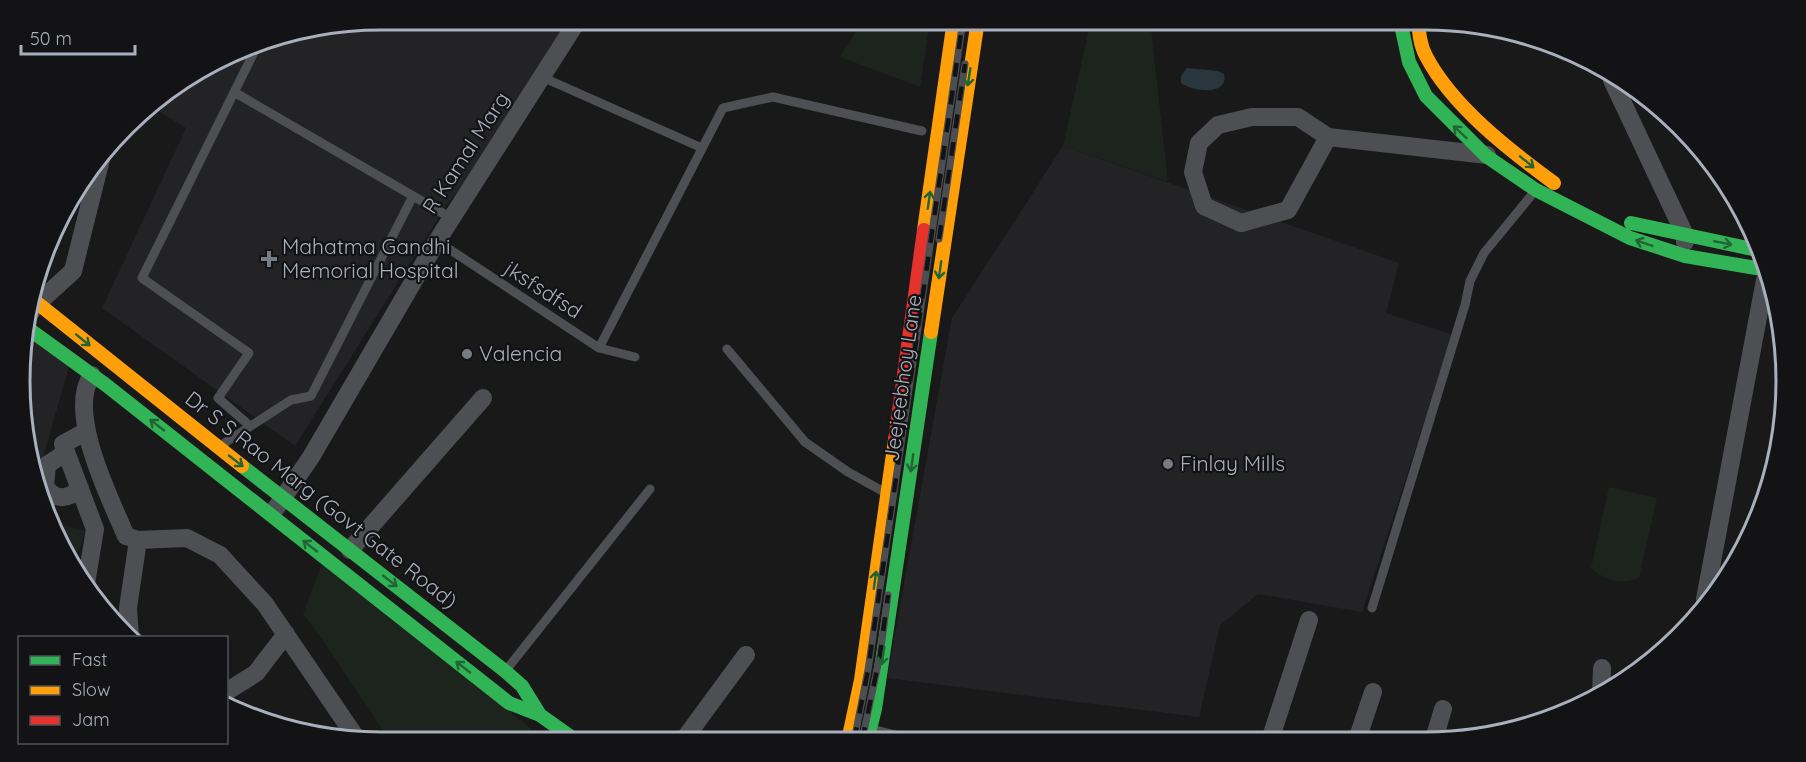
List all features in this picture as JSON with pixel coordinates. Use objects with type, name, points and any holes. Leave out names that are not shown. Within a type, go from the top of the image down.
[{"type":"street","name":"R Kamal Marg","points":[[271,515],[311,457],[451,218],[572,30]]},
{"type":"street","points":[[850,732],[861,680],[953,30]]},
{"type":"street","name":"Jeejeebhoy Lane","points":[[869,732],[878,687],[977,30]]},
{"type":"street","points":[[1402,30],[1408,62],[1426,96],[1486,156],[1635,225],[1750,249]]},
{"type":"street","points":[[1420,30],[1425,55],[1457,99],[1541,183],[1630,238],[1685,256],[1757,268]]},
{"type":"street","points":[[1615,86],[1685,236],[1685,256]]},
{"type":"street","points":[[1328,137],[1288,210],[1241,223],[1204,206],[1193,172],[1199,143],[1218,125],[1252,117],[1298,117],[1328,137],[1486,156],[1503,143]]},
{"type":"street","points":[[41,297],[73,271],[97,175]]},
{"type":"street","points":[[1707,590],[1763,288]]},
{"type":"street","name":"Dr S S Rao Marg (Govt Gate Road)","points":[[39,304],[505,671],[522,686],[540,715],[564,732]]},
{"type":"street","points":[[33,332],[99,380],[509,703],[540,715]]},
{"type":"street","points":[[906,358],[927,362]]},
{"type":"street","points":[[99,380],[86,422],[91,451],[126,536],[138,540],[187,538],[220,555],[265,604],[351,730]]},
{"type":"street","points":[[351,550],[483,398]]},
{"type":"street","points":[[86,422],[63,444],[95,529],[88,574]]},
{"type":"street","points":[[45,482],[47,465],[59,457],[67,456]]},
{"type":"street","points":[[48,491],[57,497],[69,496],[80,488]]},
{"type":"street","points":[[129,625],[128,608],[138,540]]},
{"type":"street","points":[[1273,732],[1309,620]]},
{"type":"street","points":[[228,691],[256,673],[286,634]]},
{"type":"street","points":[[689,732],[746,655]]},
{"type":"street","points":[[1601,684],[1602,668]]},
{"type":"street","points":[[1360,732],[1373,692]]},
{"type":"street","points":[[1436,732],[1443,709]]},
{"type":"lane","points":[[250,426],[218,398],[249,353],[142,278],[253,55]]},
{"type":"lane","points":[[542,77],[702,148]]},
{"type":"lane","points":[[234,92],[451,218]]},
{"type":"lane","points":[[599,348],[723,108],[773,97],[922,131]]},
{"type":"lane","points":[[1372,608],[1465,305],[1470,281],[1484,253],[1541,183]]},
{"type":"lane","points":[[218,447],[291,400],[311,396],[413,196]]},
{"type":"lane","name":"jksfsdfsd","points":[[437,241],[599,348],[635,357]]},
{"type":"lane","points":[[727,349],[805,442],[848,472],[887,494]]},
{"type":"lane","points":[[505,671],[650,489]]},
{"type":"shaded area","name":"Mahatma Gandhi Memorial Hospital","points":[[561,30],[477,166],[444,209],[295,446],[102,308],[186,128],[158,111],[186,89],[226,66],[290,42],[358,31]]},
{"type":"shaded area","points":[[857,30],[929,30],[920,87],[840,57]]},
{"type":"shaded area","points":[[1089,30],[1151,30],[1168,182],[1063,146]]},
{"type":"shaded area","points":[[1187,68],[1218,71],[1224,74],[1224,81],[1216,89],[1209,90],[1186,86],[1181,83],[1181,76]]},
{"type":"shaded area","name":"Finlay Mills","points":[[1063,146],[1399,263],[1386,313],[1453,335],[1362,612],[1258,594],[1220,625],[1199,717],[887,678],[952,318]]},
{"type":"shaded area","points":[[33,340],[69,367],[41,466],[31,404]]},
{"type":"shaded area","points":[[1609,487],[1657,498],[1639,578],[1614,581],[1591,568]]},
{"type":"shaded area","points":[[61,525],[85,531],[79,551],[73,550]]},
{"type":"shaded area","points":[[324,558],[535,732],[384,732],[303,614]]},
{"type":"railway","points":[[856,732],[868,670],[962,30]]},
{"type":"railway","points":[[939,239],[965,64]]},
{"type":"railway","points":[[864,732],[880,655],[888,595]]},
{"type":"traffic: fast","points":[[1402,30],[1409,62],[1426,96],[1486,156],[1536,190],[1630,238],[1685,256],[1757,268]]},
{"type":"traffic: fast","points":[[1631,223],[1750,248]]},
{"type":"traffic: fast","points":[[33,332],[106,385],[509,703],[540,715]]},
{"type":"traffic: fast","points":[[869,732],[875,709],[931,332]]},
{"type":"traffic: fast","points":[[242,466],[505,671],[522,686],[540,715],[564,732]]},
{"type":"traffic: slow","points":[[924,230],[953,30]]},
{"type":"traffic: slow","points":[[931,332],[976,30]]},
{"type":"traffic: slow","points":[[1419,30],[1424,52],[1451,92],[1483,126],[1554,183]]},
{"type":"traffic: slow","points":[[39,304],[242,466]]},
{"type":"traffic: slow","points":[[850,732],[861,680],[895,440]]},
{"type":"traffic: jam","points":[[895,440],[924,230]]},
{"type":"place","name":"Mahatma Gandhi Memorial Hospital","points":[[269,259]]},
{"type":"place","name":"Valencia","points":[[467,354]]},
{"type":"place","name":"Finlay Mills","points":[[1168,464]]}]
